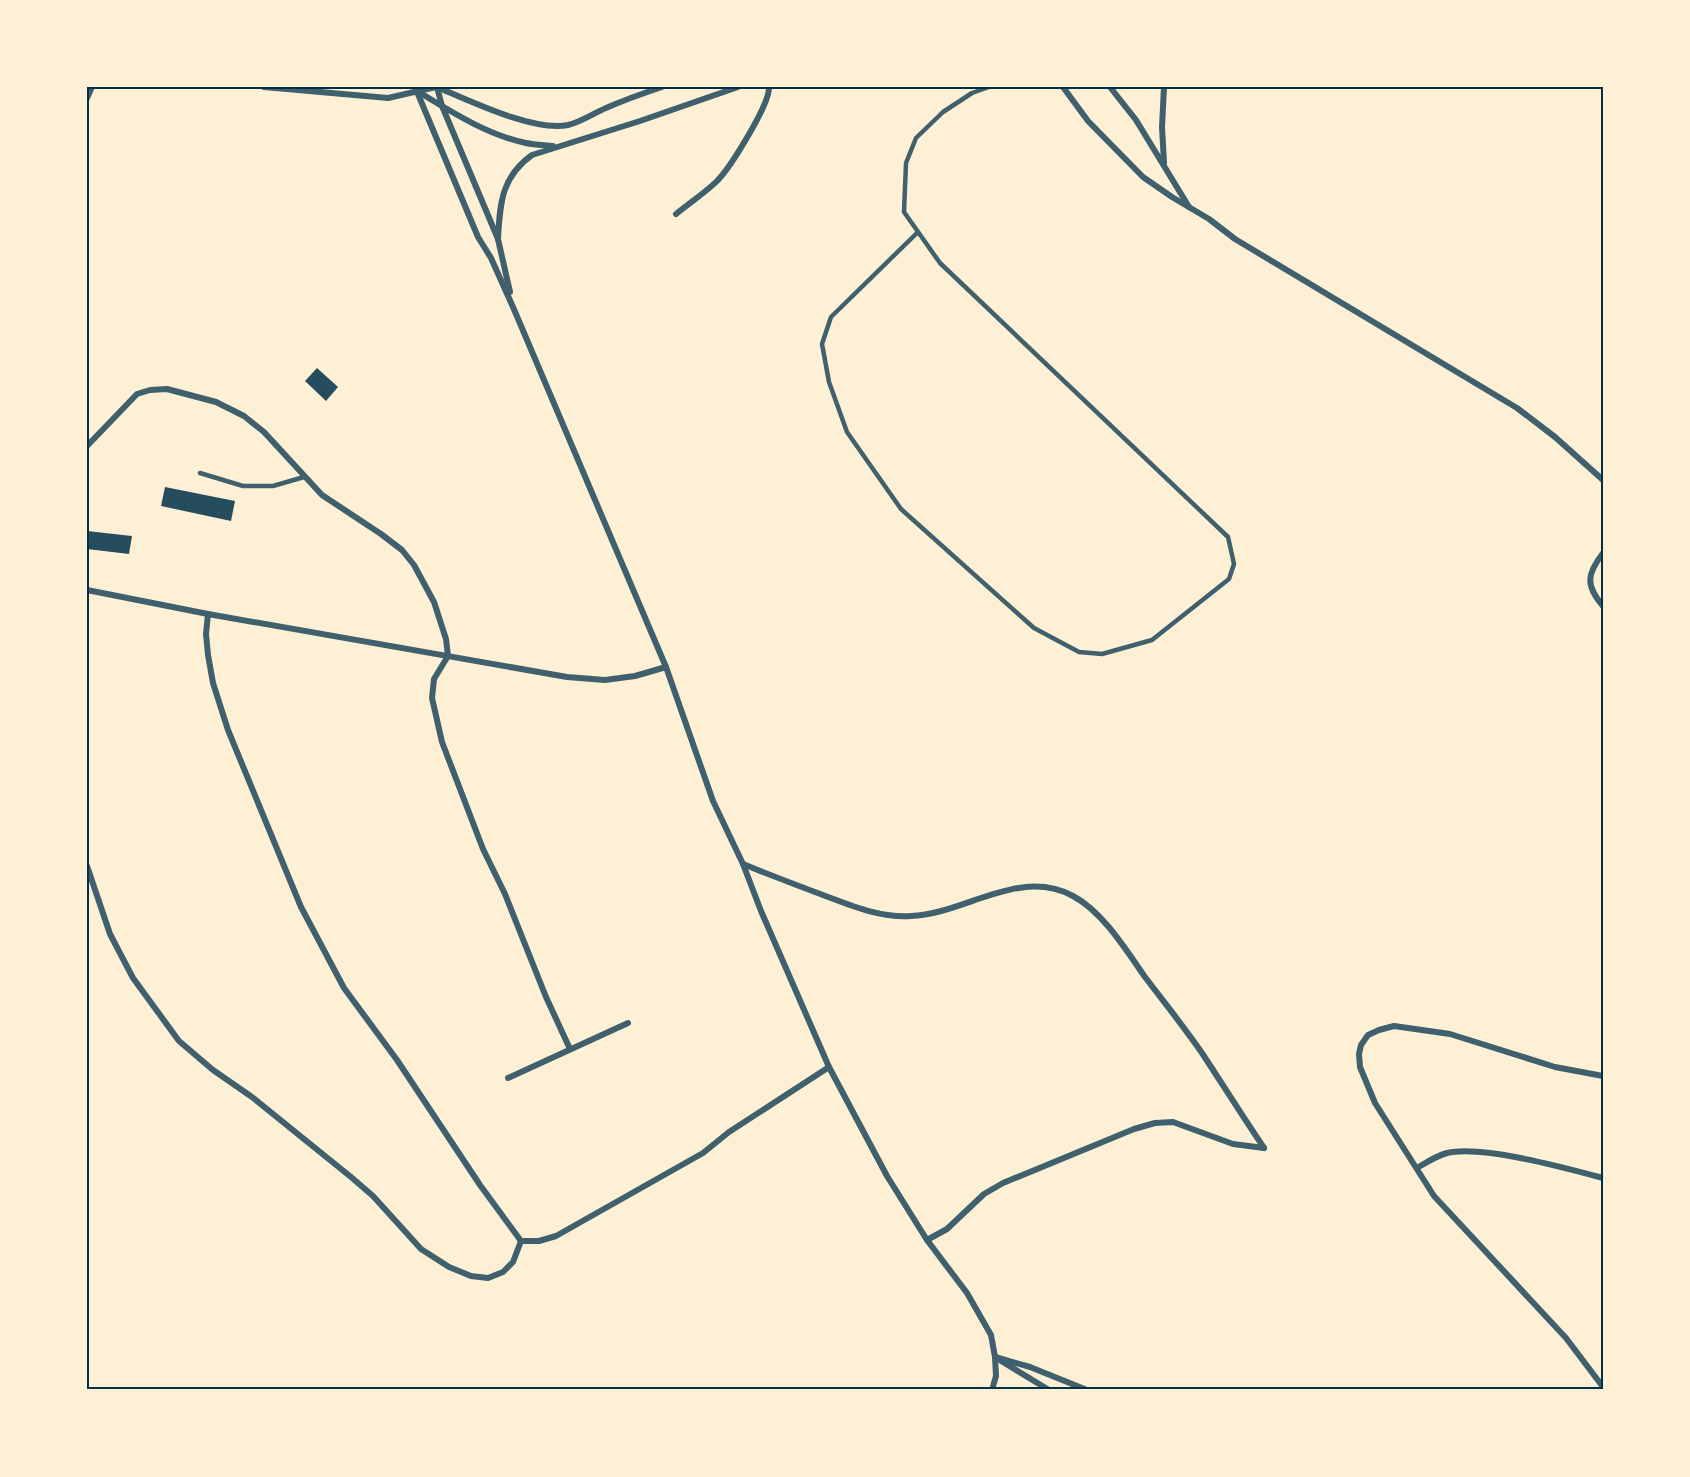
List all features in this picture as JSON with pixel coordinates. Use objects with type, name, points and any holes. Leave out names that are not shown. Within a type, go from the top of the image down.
[{"type":"street","points":[[87,98],[92,87]]},
{"type":"street","points":[[264,87],[388,98],[405,95],[415,89],[437,87],[490,109],[546,126],[571,124],[608,107],[663,87]]},
{"type":"street","points":[[437,87],[442,106],[498,239],[513,307]]},
{"type":"street","points":[[498,239],[500,207],[505,188],[512,172],[532,155],[738,87]]},
{"type":"street","points":[[676,214],[717,181],[757,121],[769,94],[769,87]]},
{"type":"street","points":[[1063,87],[1088,121],[1143,177],[1209,219],[1235,239],[1517,408],[1555,437],[1603,480]]},
{"type":"street","points":[[1110,87],[1131,113],[1189,207]]},
{"type":"street","points":[[1164,87],[1162,127],[1164,164]]},
{"type":"street","points":[[415,89],[442,106],[502,135],[525,143],[556,146]]},
{"type":"street","points":[[415,89],[474,227],[513,307],[666,667],[713,801],[743,864],[829,1067],[887,1176],[927,1240],[979,1313],[991,1335],[996,1376],[992,1390]]},
{"type":"street","points":[[87,446],[137,394],[150,390],[167,389],[216,402],[244,416],[264,432],[322,495],[402,550],[414,565],[434,602],[446,639],[448,656],[434,679],[432,698],[442,742],[483,849],[505,894],[546,997],[570,1049]]},
{"type":"street","points":[[1603,553],[1591,573],[1589,583],[1593,594],[1603,606]]},
{"type":"street","points":[[87,590],[208,614],[567,677],[605,680],[635,676],[666,667]]},
{"type":"street","points":[[208,614],[208,655],[213,682],[228,730],[301,907],[344,988],[397,1060],[469,1169],[521,1241]]},
{"type":"street","points":[[743,864],[854,907],[892,915],[928,914],[1008,889],[1028,886],[1049,888],[1073,896],[1110,928],[1201,1052],[1264,1148],[1233,1144],[1173,1122],[1155,1123],[1134,1129],[1003,1183],[984,1194],[947,1229],[927,1240]]},
{"type":"street","points":[[87,866],[110,934],[133,978],[179,1041],[351,1177],[373,1196],[421,1249],[449,1267],[471,1276],[488,1278],[503,1272],[513,1262],[521,1241]]},
{"type":"street","points":[[508,1078],[628,1023]]},
{"type":"street","points":[[1603,1076],[1555,1067],[1450,1034],[1394,1026],[1368,1035],[1361,1045],[1359,1054],[1360,1067],[1375,1103],[1434,1196],[1566,1338],[1603,1387]]},
{"type":"street","points":[[521,1241],[539,1241],[556,1236],[703,1153],[729,1132],[829,1067]]},
{"type":"street","points":[[1417,1167],[1448,1153],[1473,1151],[1563,1167],[1603,1178]]},
{"type":"street","points":[[995,1357],[1049,1390]]},
{"type":"street","points":[[995,1357],[1030,1367],[1087,1390]]},
{"type":"lane","points":[[918,232],[831,317],[822,344],[829,382],[847,432],[901,509],[1034,628],[1079,652],[1102,654],[1152,640],[1229,579],[1234,564],[1228,537],[940,263],[904,212],[906,163],[916,138],[943,112],[972,93],[989,87]]},
{"type":"lane","points":[[200,473],[243,486],[273,486],[304,477]]},
{"type":"building","points":[[317,368],[338,387],[326,401],[305,381]]},
{"type":"building","points":[[165,487],[235,501],[231,521],[161,506]]},
{"type":"building","points":[[87,531],[132,536],[129,554],[87,549]]}]
